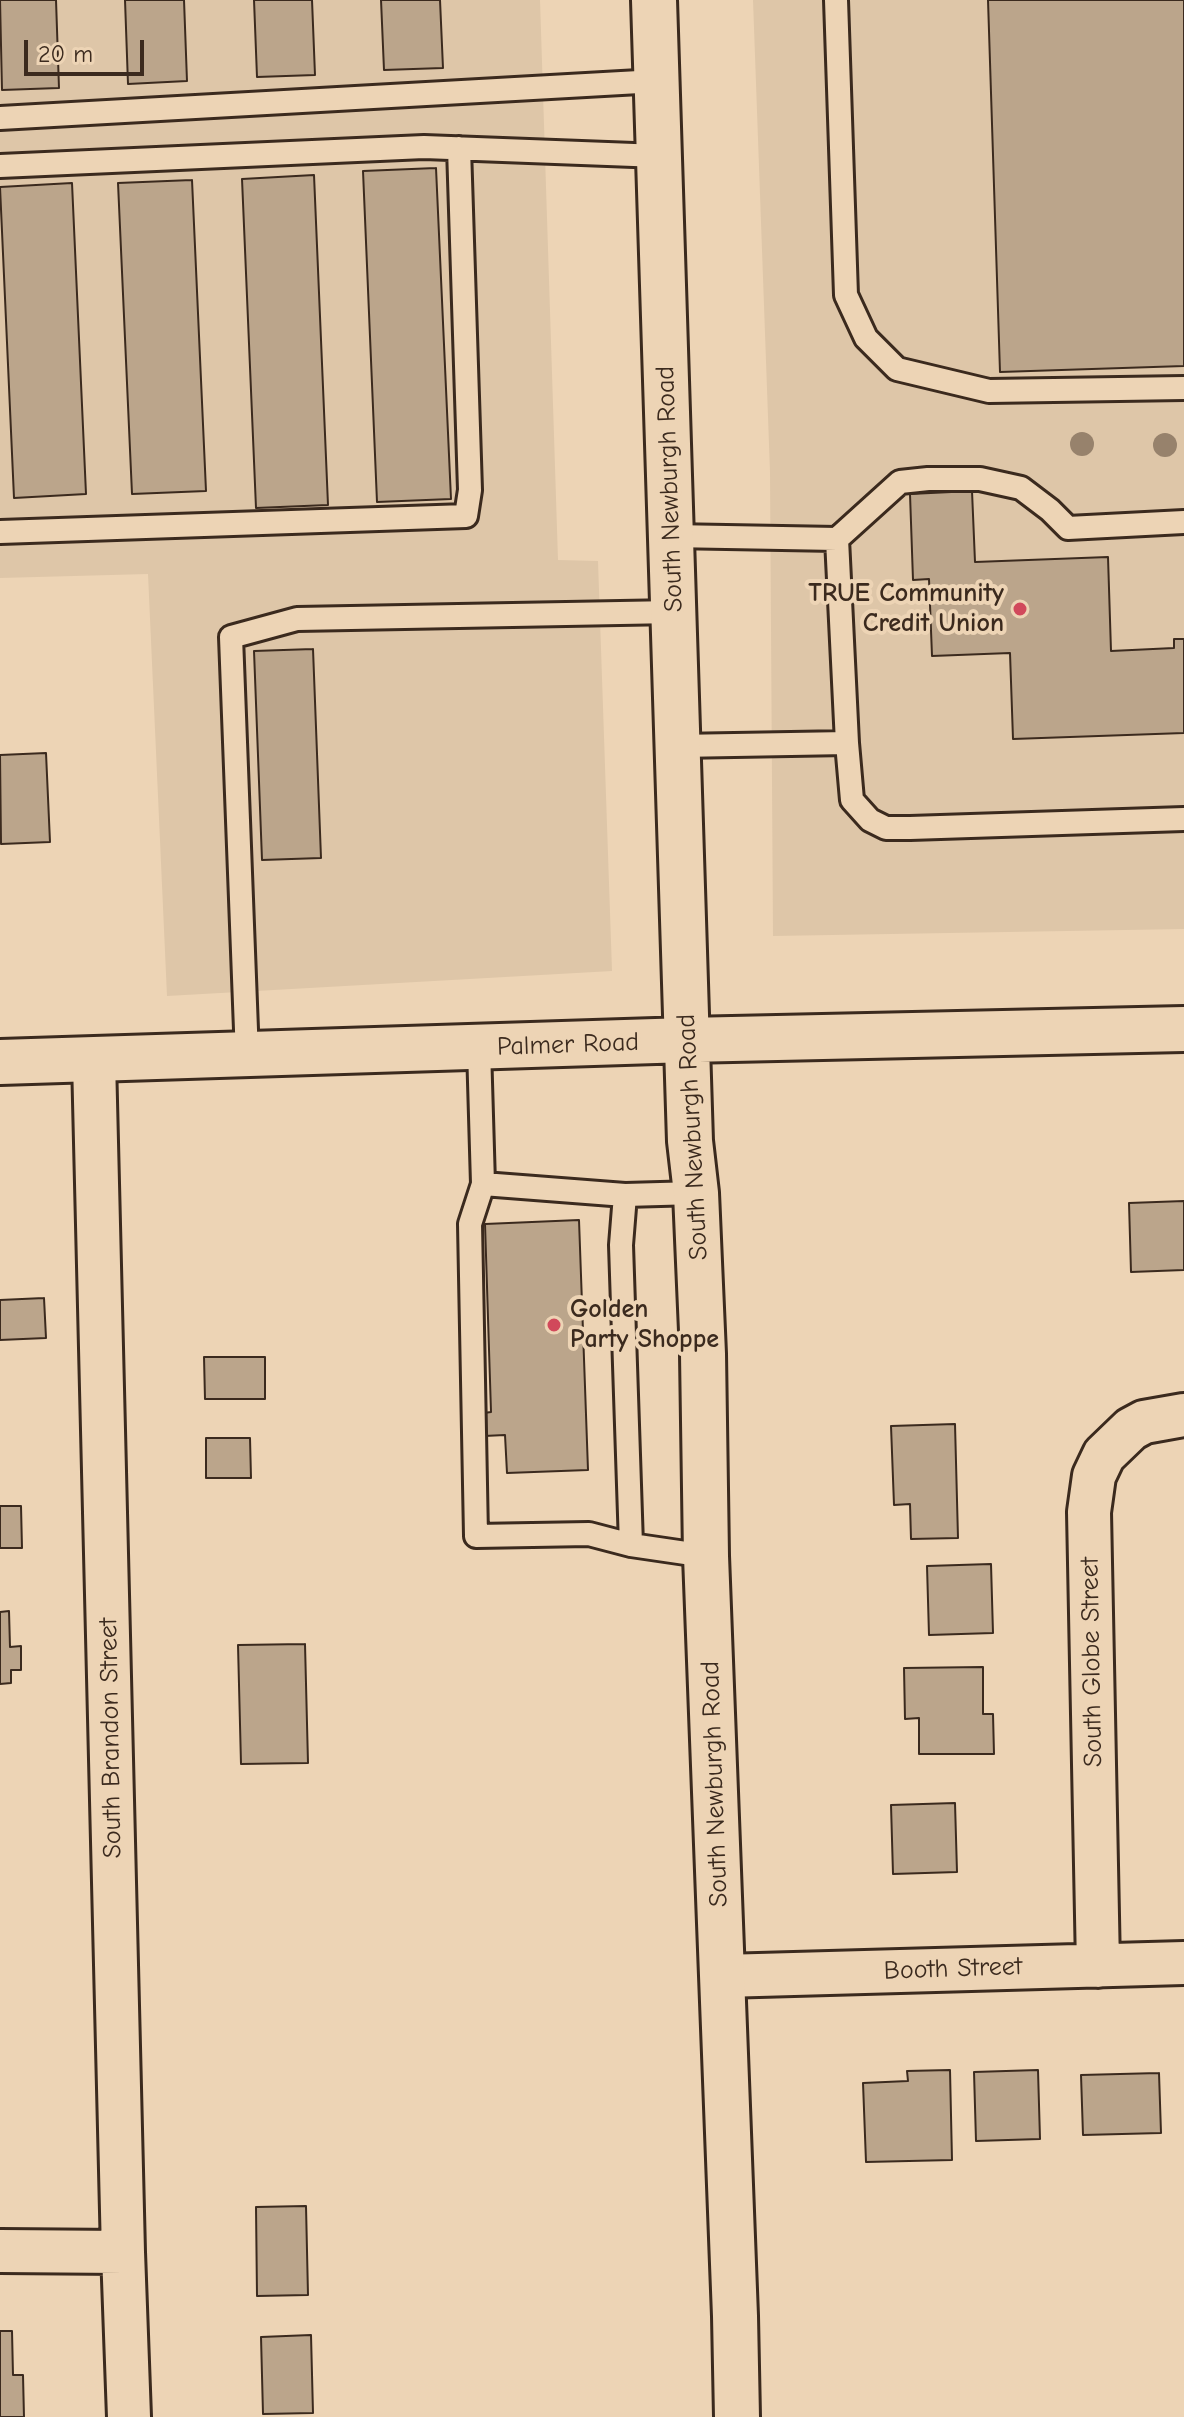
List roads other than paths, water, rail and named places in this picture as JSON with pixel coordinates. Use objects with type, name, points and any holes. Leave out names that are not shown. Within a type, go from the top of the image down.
[{"type":"main road","name":"South Newburgh Road","points":[[654,0],[690,1141],[696,1193],[703,1354],[706,1556],[737,2417]]},
{"type":"main road","name":"Palmer Road","points":[[0,1062],[687,1040],[1184,1029]]},
{"type":"street","name":"South Brandon Street","points":[[94,1060],[129,2417]]},
{"type":"street","name":"South Globe Street","points":[[1098,1966],[1089,1512],[1094,1476],[1104,1455],[1131,1429],[1144,1422],[1184,1415]]},
{"type":"street","name":"Booth Street","points":[[723,1976],[1184,1963]]},
{"type":"street","points":[[0,2251],[123,2252]]},
{"type":"lane","points":[[836,0],[846,295],[866,338],[897,369],[989,391],[1184,388]]},
{"type":"lane","points":[[0,118],[657,81]]},
{"type":"lane","points":[[0,166],[403,147],[660,156]]},
{"type":"lane","points":[[0,532],[466,516],[470,490],[459,148]]},
{"type":"lane","points":[[671,536],[837,539],[900,482],[928,479],[980,479],[1021,488],[1068,528],[1184,522]]},
{"type":"lane","points":[[837,539],[852,800],[870,820],[886,828],[1184,819]]},
{"type":"lane","points":[[247,1056],[231,637],[297,619],[674,612]]},
{"type":"lane","points":[[678,746],[847,743]]},
{"type":"lane","points":[[479,1048],[483,1184],[470,1224],[476,1536],[589,1534],[631,1545],[706,1556]]},
{"type":"lane","points":[[483,1184],[625,1195],[696,1193]]},
{"type":"lane","points":[[625,1195],[621,1245],[631,1545]]},
{"type":"place","name":"TRUE Community Credit Union","points":[[1020,609]]},
{"type":"place","name":"Golden Party Shoppe","points":[[554,1325]]}]
